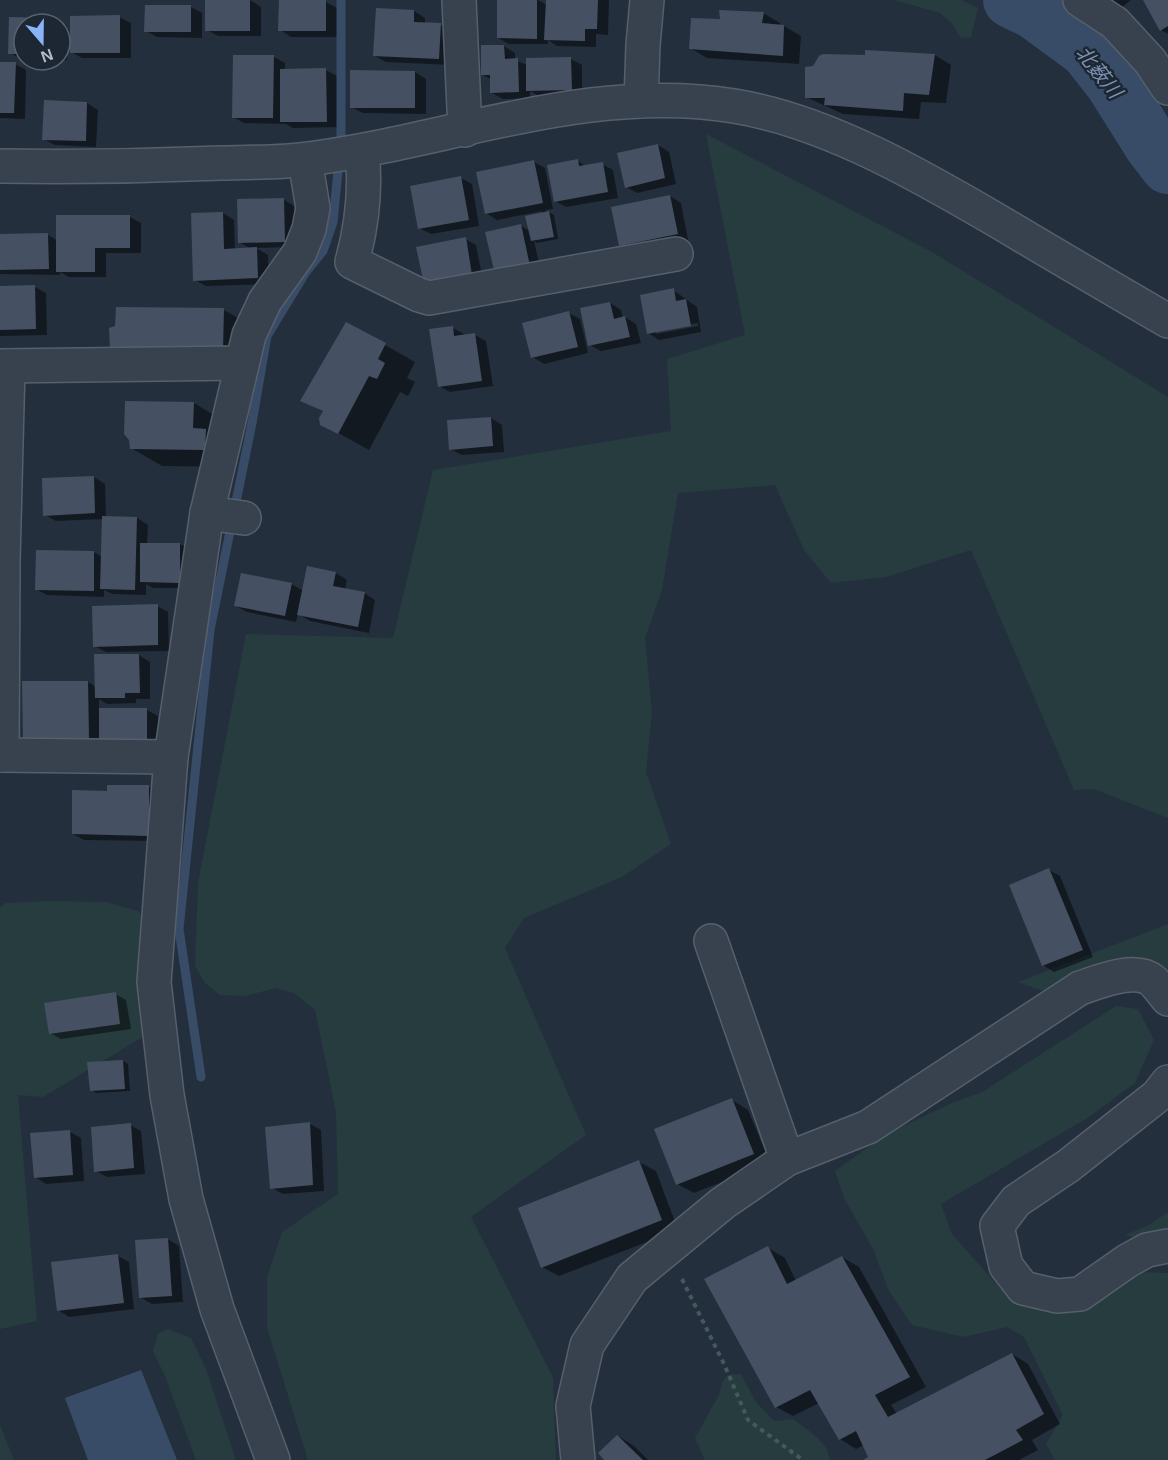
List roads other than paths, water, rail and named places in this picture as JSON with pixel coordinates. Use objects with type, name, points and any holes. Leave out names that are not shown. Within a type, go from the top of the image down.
[{"type":"street","points":[[459,0],[465,130]]},
{"type":"street","points":[[641,101],[642,45],[647,0]]},
{"type":"street","points":[[1080,0],[1114,23],[1150,61],[1168,88]]},
{"type":"street","points":[[0,166],[158,165],[336,155],[578,106],[641,101],[696,102],[734,106],[773,115],[856,145],[941,188],[1168,321]]},
{"type":"street","points":[[336,155],[364,178],[359,237],[352,262],[419,296],[429,298],[676,254]]},
{"type":"street","points":[[273,1460],[217,1309],[186,1199],[167,1095],[154,982],[171,757],[207,513],[249,335],[265,301],[300,252],[309,229],[313,208],[336,155]]},
{"type":"street","points":[[171,757],[1,755],[4,366],[242,363]]},
{"type":"street","points":[[207,513],[244,518]]},
{"type":"street","points":[[711,941],[787,1160]]},
{"type":"street","points":[[578,1460],[573,1406],[587,1345],[632,1278],[723,1203],[787,1160],[868,1127],[1080,988],[1118,976],[1134,975],[1151,979],[1168,999]]},
{"type":"street","points":[[1168,1082],[1157,1096],[1077,1160],[1016,1201],[997,1226],[1006,1266],[1023,1288],[1057,1296],[1080,1294],[1127,1261],[1148,1250],[1168,1246]]},
{"type":"water","points":[[141,1370],[177,1460],[88,1460],[65,1398]]},
{"type":"waterway","points":[[341,0],[341,148]]},
{"type":"waterway","name":"北薮川","points":[[1011,0],[1034,11],[1087,50],[1113,83],[1168,166]]},
{"type":"waterway","points":[[201,1077],[179,929],[210,630],[252,423],[267,336],[306,272],[323,251],[333,222],[339,161]]}]
